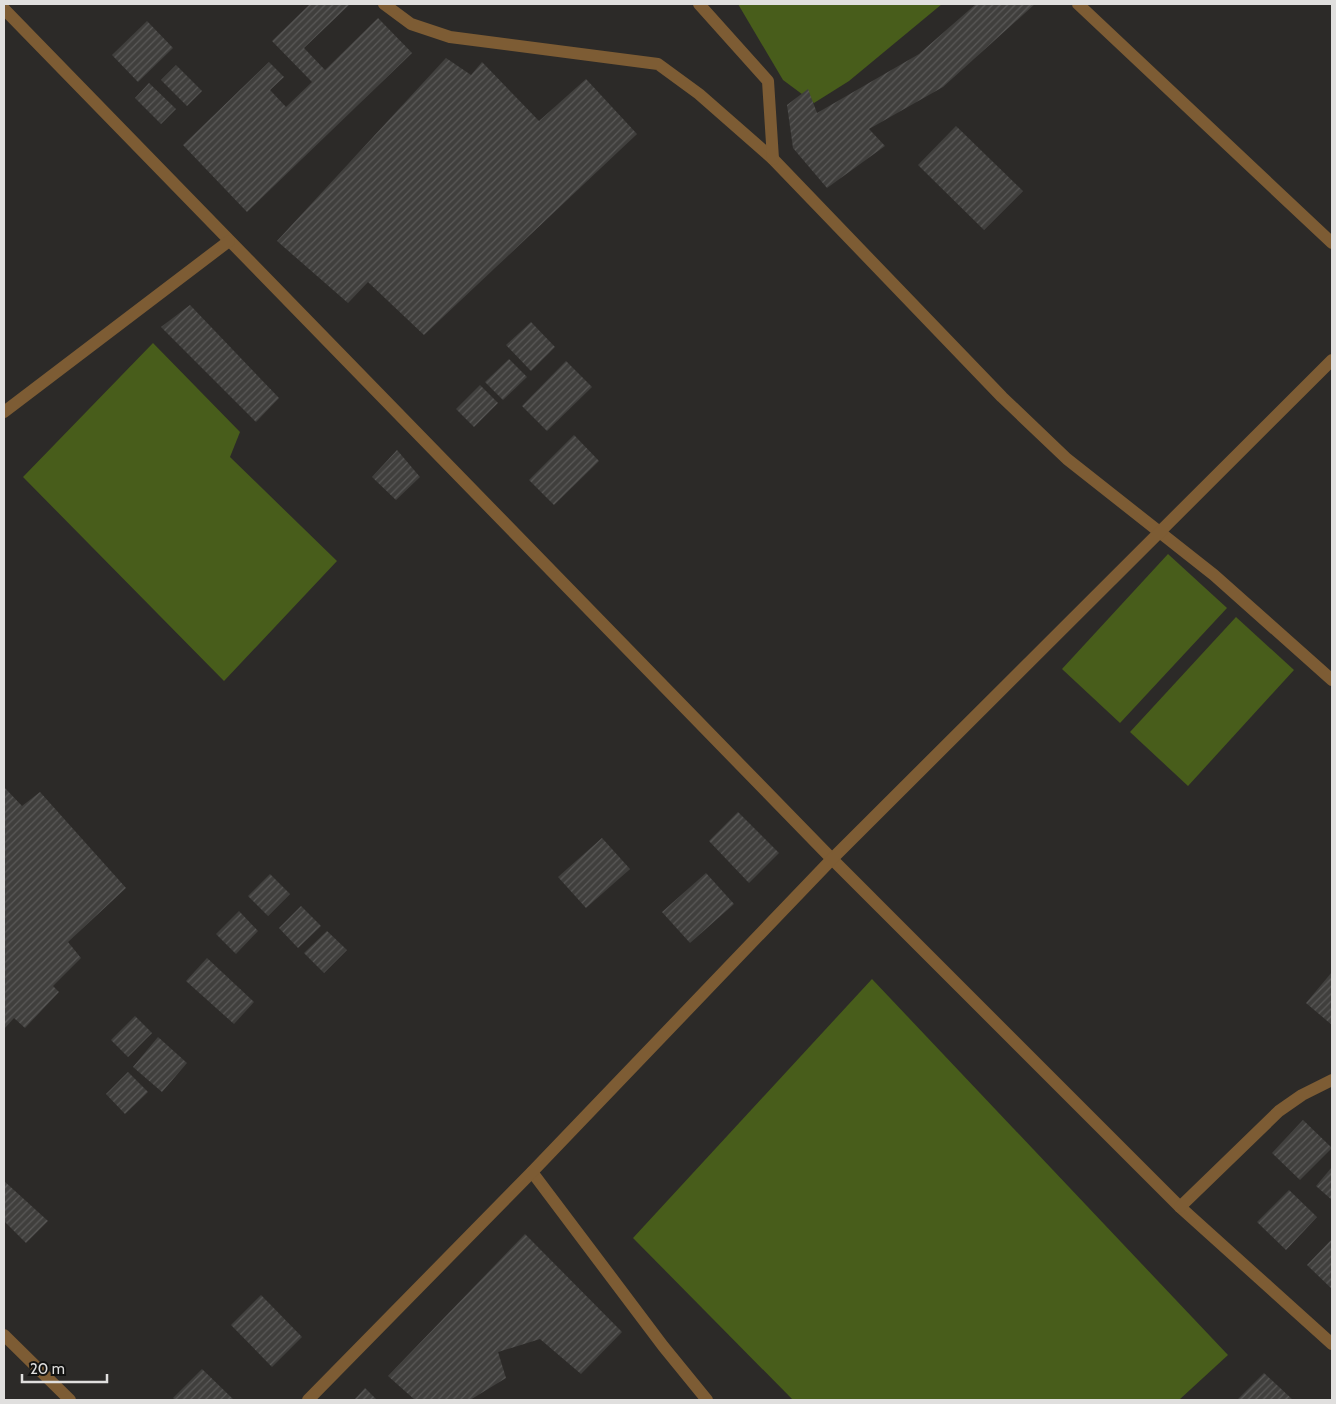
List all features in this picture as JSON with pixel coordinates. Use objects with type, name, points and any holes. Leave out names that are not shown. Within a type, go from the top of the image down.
[{"type":"street","points":[[384,4],[411,24],[450,37],[658,64],[699,94],[773,159],[1002,397],[1067,459],[1214,575],[1332,680]]},
{"type":"street","points":[[699,4],[768,81],[773,159]]},
{"type":"street","points":[[1078,4],[1332,244]]},
{"type":"street","points":[[4,9],[832,859],[1180,1207],[1332,1344]]},
{"type":"street","points":[[4,412],[229,241]]},
{"type":"street","points":[[308,1400],[532,1172],[832,859],[1161,534],[1332,360]]},
{"type":"street","points":[[1180,1207],[1279,1111],[1302,1095],[1332,1080]]},
{"type":"street","points":[[532,1172],[663,1346],[707,1400]]},
{"type":"street","points":[[4,1335],[70,1400]]},
{"type":"green space","points":[[738,4],[942,4],[849,81],[814,103],[783,80]]},
{"type":"green space","points":[[153,343],[240,432],[230,457],[337,561],[224,681],[23,477]]},
{"type":"green space","points":[[1168,554],[1227,608],[1120,723],[1062,669]]},
{"type":"green space","points":[[1236,617],[1294,670],[1188,786],[1130,732]]},
{"type":"green space","points":[[872,979],[1228,1355],[1179,1400],[793,1400],[633,1238]]},
{"type":"building","points":[[310,4],[349,5],[304,48],[325,70],[378,18],[412,53],[247,212],[183,145],[269,62],[284,77],[270,90],[286,107],[312,82],[272,41]]},
{"type":"building","points":[[976,4],[1035,4],[943,87],[869,129],[885,146],[827,188],[793,148],[787,105],[808,89],[817,113],[919,54]]},
{"type":"building","points":[[147,21],[173,48],[138,82],[112,55]]},
{"type":"building","points":[[446,58],[471,75],[482,62],[539,121],[586,79],[637,134],[424,335],[368,282],[348,303],[277,241]]},
{"type":"building","points":[[176,65],[202,91],[187,106],[161,80]]},
{"type":"building","points":[[149,83],[176,109],[161,124],[135,98]]},
{"type":"building","points":[[956,126],[1023,191],[984,230],[918,165]]},
{"type":"building","points":[[190,305],[279,398],[256,422],[161,327]]},
{"type":"building","points":[[531,322],[555,347],[531,371],[506,345]]},
{"type":"building","points":[[509,359],[527,377],[503,400],[485,382]]},
{"type":"building","points":[[566,361],[592,387],[547,431],[522,406]]},
{"type":"building","points":[[480,385],[498,403],[474,427],[456,409]]},
{"type":"building","points":[[574,435],[599,461],[554,505],[529,480]]},
{"type":"building","points":[[397,450],[420,477],[396,500],[372,477]]},
{"type":"building","points":[[4,787],[22,806],[40,792],[126,888],[68,942],[81,958],[53,986],[59,992],[25,1028],[14,1018],[4,1029]]},
{"type":"building","points":[[738,812],[779,853],[749,883],[709,841]]},
{"type":"building","points":[[602,838],[630,869],[586,908],[558,877]]},
{"type":"building","points":[[706,873],[734,904],[690,943],[662,912]]},
{"type":"building","points":[[270,874],[290,894],[268,916],[248,896]]},
{"type":"building","points":[[301,906],[321,926],[298,948],[279,928]]},
{"type":"building","points":[[239,911],[258,931],[236,954],[216,934]]},
{"type":"building","points":[[327,931],[347,950],[324,973],[304,953]]},
{"type":"building","points":[[207,958],[254,1002],[234,1024],[186,981]]},
{"type":"building","points":[[1332,972],[1332,1025],[1306,1003]]},
{"type":"building","points":[[135,1016],[152,1033],[128,1057],[111,1040]]},
{"type":"building","points":[[158,1037],[187,1063],[162,1092],[133,1067]]},
{"type":"building","points":[[128,1072],[148,1092],[125,1114],[106,1094]]},
{"type":"building","points":[[1303,1120],[1332,1148],[1300,1180],[1272,1153]]},
{"type":"building","points":[[1332,1167],[1332,1200],[1316,1186]]},
{"type":"building","points":[[4,1181],[48,1221],[26,1243],[4,1221]]},
{"type":"building","points":[[1289,1190],[1317,1217],[1286,1250],[1257,1222]]},
{"type":"building","points":[[525,1234],[622,1332],[581,1374],[540,1339],[498,1352],[506,1378],[470,1400],[415,1400],[388,1376]]},
{"type":"building","points":[[1332,1239],[1332,1289],[1307,1265]]},
{"type":"building","points":[[261,1295],[302,1337],[272,1367],[231,1325]]},
{"type":"building","points":[[202,1369],[234,1400],[175,1400],[173,1398]]},
{"type":"building","points":[[1264,1373],[1293,1400],[1237,1400]]},
{"type":"building","points":[[365,1388],[377,1400],[354,1400]]}]
